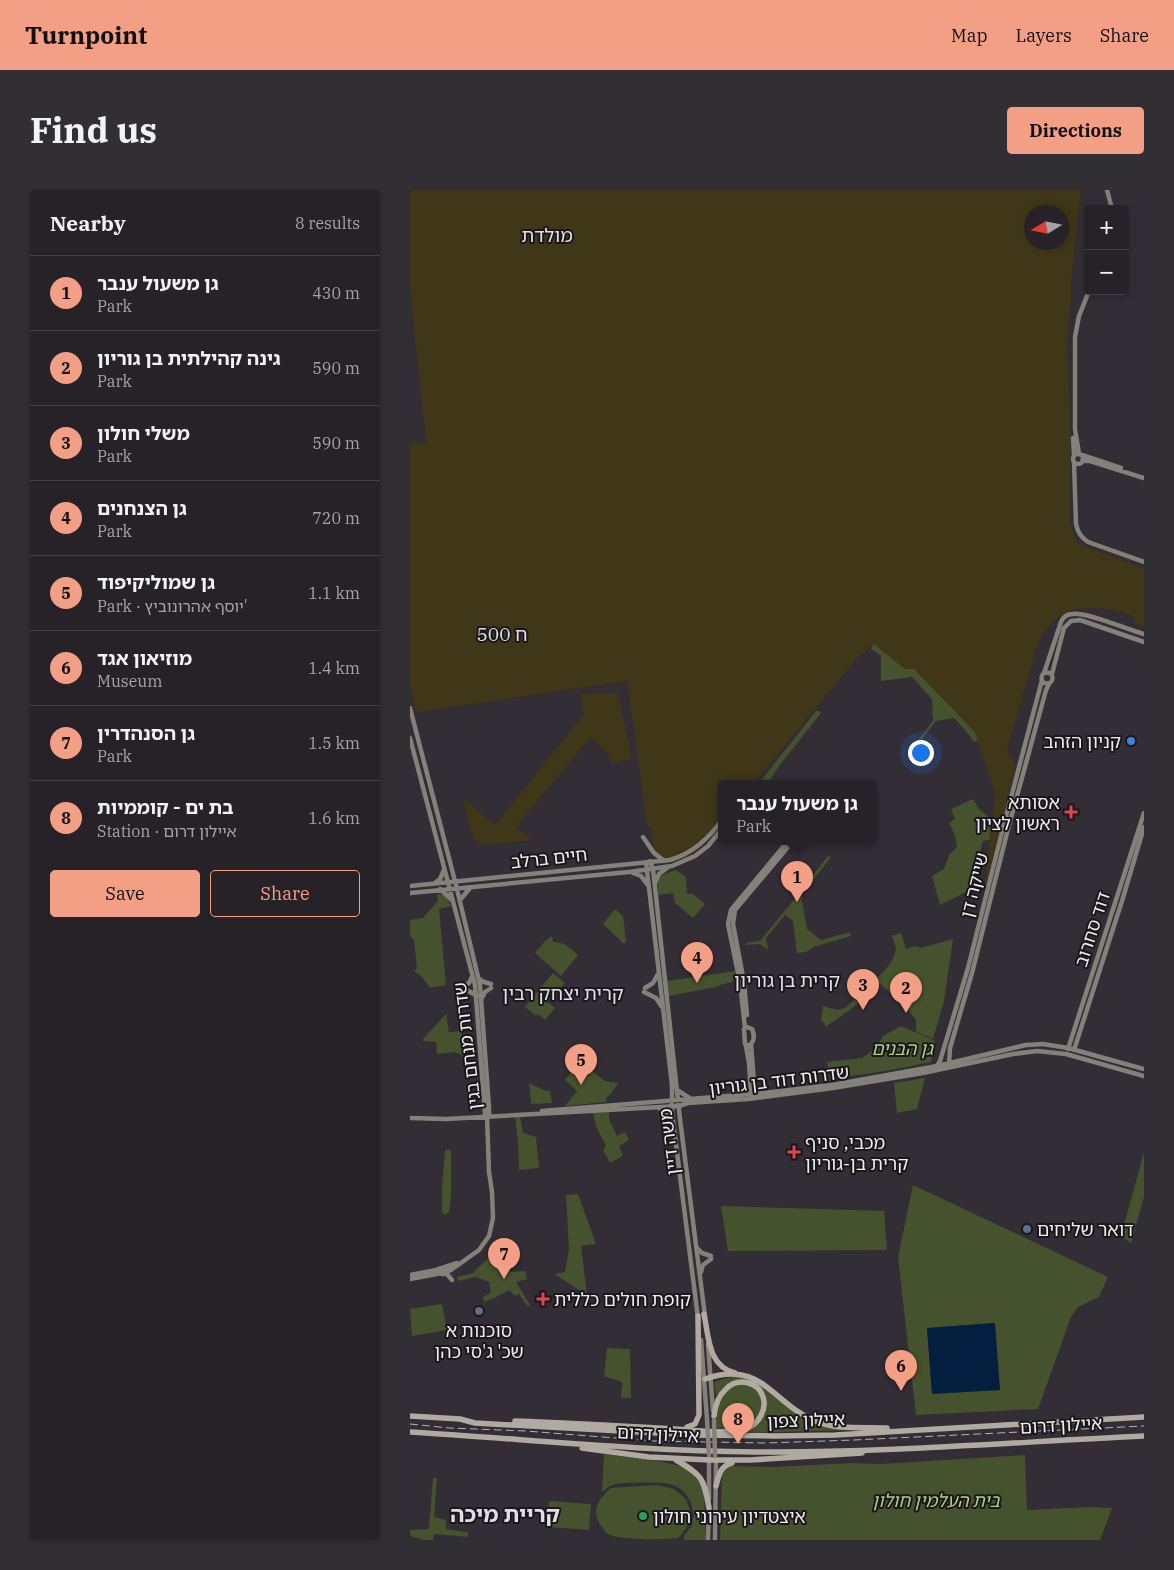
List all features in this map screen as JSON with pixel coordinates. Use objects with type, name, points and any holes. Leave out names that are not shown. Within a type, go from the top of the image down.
[{"type":"highway","points":[[701,1315],[716,1362],[727,1370],[749,1376],[761,1382],[804,1415],[825,1425],[921,1429]]},
{"type":"highway","points":[[664,1428],[690,1427],[695,1424],[698,1418],[701,1315]]},
{"type":"highway","points":[[708,1378],[732,1374],[749,1376]]},
{"type":"highway","points":[[460,1419],[718,1431],[747,1428],[758,1420],[763,1412],[764,1403],[761,1392],[757,1387],[747,1382],[729,1386],[717,1402],[712,1418]]},
{"type":"highway","name":"איילון צפון","points":[[410,1416],[460,1419],[475,1423],[693,1435],[795,1436],[1144,1417]]},
{"type":"highway","name":"איילון דרום","points":[[410,1432],[624,1448],[758,1452],[900,1448],[1144,1436]]},
{"type":"highway","points":[[503,1438],[674,1459],[713,1458],[750,1460],[847,1455],[900,1448]]},
{"type":"highway","points":[[674,1459],[694,1471],[702,1479],[709,1508]]},
{"type":"highway","points":[[716,1486],[720,1471],[724,1465],[750,1460]]},
{"type":"street","points":[[1108,190],[1111,205]]},
{"type":"street","points":[[1087,295],[1079,316],[1075,337],[1075,429],[1079,459],[1075,482],[1076,524],[1078,532],[1088,542],[1144,562]]},
{"type":"street","points":[[1075,429],[1073,437],[1074,456],[1079,459],[1113,465],[1144,478]]},
{"type":"street","points":[[1144,634],[1084,614],[1067,615],[1061,622],[1042,680],[1049,684],[1053,680],[1052,674],[1064,628],[1071,621],[1080,620],[1144,642]]},
{"type":"street","points":[[1044,673],[1052,674]]},
{"type":"street","name":"שייקה דן","points":[[937,1066],[968,968],[1042,680]]},
{"type":"street","name":"שייקה דן","points":[[948,1064],[950,1048],[972,973],[1019,783],[1049,684]]},
{"type":"street","name":"שדרות מנחם בגין","points":[[410,708],[479,978],[489,1107],[487,1115]]},
{"type":"street","name":"שדרות מנחם בגין","points":[[410,738],[473,975],[477,996],[487,1115]]},
{"type":"street","name":"דוד סחרוב","points":[[1069,1055],[1144,812]]},
{"type":"street","name":"חיים ברלב","points":[[410,886],[670,860],[692,851],[718,825]]},
{"type":"street","name":"דוד סחרוב","points":[[1071,1048],[1122,900],[1144,827]]},
{"type":"street","name":"חיים ברלב","points":[[410,892],[470,888],[668,867],[680,864],[694,856],[708,846],[718,834]]},
{"type":"street","points":[[643,837],[657,857],[662,860],[670,860]]},
{"type":"street","points":[[747,1027],[728,924],[730,910],[785,845]]},
{"type":"street","points":[[754,1093],[749,1045],[743,1033],[747,1027],[744,982],[733,924],[735,910],[790,845]]},
{"type":"street","name":"משה דיין","points":[[648,862],[700,1275],[701,1315]]},
{"type":"street","points":[[629,872],[641,876],[652,887],[658,874],[668,867]]},
{"type":"street","points":[[434,884],[440,879],[444,868]]},
{"type":"street","name":"שדרות מנחם בגין","points":[[453,873],[461,882]]},
{"type":"street","name":"משה דיין","points":[[652,887],[673,1120],[701,1315],[712,1418],[713,1458]]},
{"type":"street","points":[[460,900],[470,888]]},
{"type":"street","points":[[440,889],[452,900]]},
{"type":"street","points":[[658,967],[655,980],[644,990],[656,998],[663,1009]]},
{"type":"street","points":[[473,975],[466,988],[477,996]]},
{"type":"street","points":[[479,978],[491,986],[484,993],[481,1002]]},
{"type":"street","points":[[747,1027],[752,1029],[754,1034],[749,1045],[750,1082],[754,1093]]},
{"type":"street","points":[[946,1041],[945,1053],[948,1064]]},
{"type":"street","points":[[948,1064],[1023,1045],[1043,1044],[1071,1048],[1144,1069]]},
{"type":"street","points":[[950,1048],[952,1056],[960,1060]]},
{"type":"street","points":[[948,1064],[1031,1051],[1047,1051],[1069,1055],[1144,1076]]},
{"type":"street","name":"שדרות דוד בן גוריון","points":[[487,1115],[574,1113],[672,1107],[679,1103],[690,1101],[754,1093],[869,1083],[948,1064]]},
{"type":"street","name":"שדרות דוד בן גוריון","points":[[690,1101],[748,1098],[754,1093],[841,1083],[948,1064]]},
{"type":"street","points":[[740,1095],[750,1082]]},
{"type":"street","points":[[677,1090],[690,1101],[683,1108],[680,1119]]},
{"type":"street","points":[[748,1098],[755,1104]]},
{"type":"street","name":"שדרות דוד בן גוריון","points":[[487,1115],[672,1101],[679,1103]]},
{"type":"street","points":[[489,1107],[496,1114]]},
{"type":"street","points":[[658,1107],[665,1110],[673,1120]]},
{"type":"street","points":[[410,1118],[487,1115],[493,1218],[489,1236],[479,1250],[441,1273]]},
{"type":"street","points":[[696,1246],[702,1253],[711,1258],[703,1265],[700,1275]]},
{"type":"street","points":[[410,1275],[447,1269]]},
{"type":"street","points":[[410,1279],[441,1273],[447,1274],[452,1280]]},
{"type":"street","points":[[713,1458],[716,1486],[715,1540]]},
{"type":"street","points":[[708,1540],[713,1458]]},
{"type":"green space","points":[[874,643],[905,669],[914,668],[975,732],[978,739],[974,742],[954,718],[936,721],[920,742],[918,740],[933,721],[932,699],[912,677],[881,681],[881,656],[871,649]]},
{"type":"green space","points":[[817,710],[821,713],[770,780],[761,780]]},
{"type":"green space","points":[[973,799],[979,809],[992,820],[989,840],[983,841],[970,890],[940,905],[932,876],[944,869],[949,855],[957,847],[955,835],[949,823],[955,819],[951,809]]},
{"type":"green space","points":[[828,856],[831,857],[801,896],[807,929],[821,940],[850,932],[851,936],[814,947],[806,952],[797,953],[793,921],[785,915],[766,938],[768,950],[760,944],[746,945],[746,943],[760,941]]},
{"type":"green space","points":[[676,870],[686,877],[687,894],[693,894],[705,904],[693,918],[675,903],[673,893],[658,895],[660,876]]},
{"type":"green space","points":[[437,894],[447,897],[451,906],[439,909],[446,985],[430,988],[422,977],[414,971],[417,968],[414,940],[410,936],[410,920],[423,918],[438,901]]},
{"type":"green space","points":[[615,909],[623,916],[626,941],[624,944],[603,924]]},
{"type":"green space","points":[[901,933],[906,949],[916,946],[920,948],[953,939],[944,1001],[933,1039],[916,1032],[916,1020],[901,1001],[880,984],[854,1007],[825,1027],[821,1020],[823,1006],[837,1010],[845,1008],[886,969],[893,959],[896,949],[892,936]]},
{"type":"green space","points":[[552,936],[553,942],[564,944],[578,955],[561,976],[535,953]]},
{"type":"green space","points":[[735,971],[736,976],[732,982],[668,996],[667,981]]},
{"type":"green space","points":[[553,973],[565,983],[552,997],[541,987]]},
{"type":"green space","points":[[537,992],[548,1002],[547,1004],[549,1003],[555,1008],[545,1020],[538,1014],[536,1016],[525,1007]]},
{"type":"green space","points":[[446,1014],[449,1032],[461,1031],[464,1056],[455,1052],[437,1054],[436,1042],[423,1041]]},
{"type":"green space","name":"גן הבנים","points":[[901,1026],[935,1041],[931,1062],[830,1079],[827,1062],[862,1058],[876,1048],[883,1036]]},
{"type":"green space","points":[[582,1063],[605,1081],[618,1084],[606,1099],[606,1102],[565,1106],[577,1091],[565,1080],[575,1067]]},
{"type":"green space","points":[[925,1078],[917,1109],[897,1113],[894,1083]]},
{"type":"green space","points":[[529,1083],[550,1091],[552,1103],[531,1104]]},
{"type":"green space","points":[[609,1112],[609,1119],[617,1136],[625,1132],[629,1140],[619,1146],[623,1156],[610,1163],[603,1150],[606,1146],[596,1126],[593,1113]]},
{"type":"green space","points":[[515,1116],[520,1116],[523,1133],[536,1137],[539,1168],[519,1170]]},
{"type":"green space","points":[[445,1150],[451,1150],[451,1196],[449,1212],[445,1215],[442,1212],[442,1187]]},
{"type":"green space","points":[[1144,1152],[1144,1197],[1131,1243],[1121,1236]]},
{"type":"green space","points":[[913,1185],[1108,1277],[1099,1297],[1078,1307],[1071,1317],[1038,1409],[916,1415],[898,1257]],"holes":[[[995,1323],[932,1394],[927,1328]]]},
{"type":"green space","points":[[578,1194],[596,1244],[581,1246],[587,1295],[554,1274],[565,1272],[569,1249],[566,1195]]},
{"type":"green space","points":[[721,1206],[884,1211],[887,1250],[728,1251]]},
{"type":"green space","points":[[495,1251],[511,1272],[525,1271],[527,1279],[516,1282],[530,1305],[528,1307],[519,1294],[515,1296],[509,1290],[484,1302],[483,1297],[491,1293],[489,1282],[476,1277],[458,1281],[457,1277],[473,1273]]},
{"type":"green space","points":[[442,1304],[447,1330],[412,1336],[410,1309]]},
{"type":"green space","points":[[607,1348],[630,1349],[631,1398],[621,1398],[622,1382],[604,1376]]},
{"type":"green space","points":[[739,1376],[755,1380],[811,1423],[819,1426],[852,1430],[741,1433],[762,1419],[764,1394],[761,1387],[748,1380],[734,1381],[722,1389],[716,1397],[714,1382]]},
{"type":"green space","points":[[743,1384],[755,1388],[759,1392],[762,1402],[760,1413],[753,1422],[742,1428],[717,1428],[716,1417],[720,1400],[726,1390]]},
{"type":"green space","points":[[604,1454],[659,1461],[684,1467],[695,1474],[704,1490],[706,1540],[684,1540],[684,1536],[692,1524],[693,1511],[686,1494],[676,1486],[658,1483],[623,1483],[612,1485],[602,1492]]},
{"type":"green space","name":"בית העלמין חולון","points":[[1025,1455],[1027,1510],[1112,1508],[1100,1540],[720,1540],[722,1471],[730,1466],[773,1467],[851,1463],[880,1464]]},
{"type":"green space","points":[[433,1478],[437,1478],[434,1517],[446,1520],[446,1529],[468,1532],[468,1537],[434,1534],[433,1540],[424,1540],[410,1536],[410,1530],[429,1529]]},
{"type":"green space","name":"איצטדיון עירוני חולון","points":[[657,1485],[674,1489],[686,1499],[690,1511],[687,1527],[678,1538],[631,1538],[614,1536],[605,1531],[596,1513],[602,1497],[611,1488]]},
{"type":"green space","points":[[549,1501],[591,1504],[589,1530],[547,1527]]},
{"type":"sand","points":[[410,190],[1081,190],[1072,272],[1067,345],[1070,409],[1070,523],[1077,543],[1144,568],[1144,627],[1136,624],[1131,615],[1117,611],[1090,608],[1078,609],[1056,619],[1039,642],[1007,749],[1016,765],[984,892],[995,792],[975,732],[914,669],[905,669],[874,644],[858,657],[756,780],[718,780],[718,827],[704,844],[684,860],[667,862],[654,850],[651,828],[647,825],[627,681],[416,712],[410,685],[410,444],[426,443],[410,289]]},
{"type":"sand","points":[[618,693],[632,759],[611,763],[608,754],[591,737],[516,827],[532,840],[483,845],[478,843],[470,827],[463,803],[465,800],[495,825],[584,714],[580,694]]},
{"type":"water","points":[[995,1323],[1000,1390],[932,1394],[927,1328]]},
{"type":"railway","points":[[410,1424],[654,1441],[766,1443],[1144,1426]]},
{"type":"place","name":"קניון הזהב","points":[[1131,741]]},
{"type":"place","name":"אסותא ראשון לציון","points":[[1071,812]]},
{"type":"place","name":"גן משעול ענבר","points":[[797,902]]},
{"type":"place","name":"גן הצנחנים","points":[[697,983]]},
{"type":"place","name":"משלי חולון","points":[[863,1010]]},
{"type":"place","name":"גינה קהילתית בן גוריון","points":[[906,1013]]},
{"type":"place","name":"גן שמוליקיפוד","points":[[581,1085]]},
{"type":"place","name":"מכבי, סניף קרית בן-גוריון","points":[[794,1152]]},
{"type":"place","name":"דואר שליחים","points":[[1027,1229]]},
{"type":"place","name":"גן הסנהדרין","points":[[504,1279]]},
{"type":"place","name":"קופת חולים כללית","points":[[543,1299]]},
{"type":"place","name":"סוכנות א שכ' ג'סי כהן","points":[[479,1311]]},
{"type":"place","name":"מוזיאון אגד","points":[[901,1391]]},
{"type":"place","name":"בת ים - קוממיות","points":[[738,1444]]},
{"type":"place","name":"איצטדיון עירוני חולון","points":[[643,1516]]},
{"type":"district","name":"מולדת","points":[[547,235]]},
{"type":"district","name":"ח 500","points":[[502,634]]},
{"type":"district","name":"קרית בן גוריון","points":[[787,980]]},
{"type":"district","name":"קרית יצחק רבין","points":[[563,993]]},
{"type":"district","name":"קריית מיכה","points":[[505,1513]]}]
